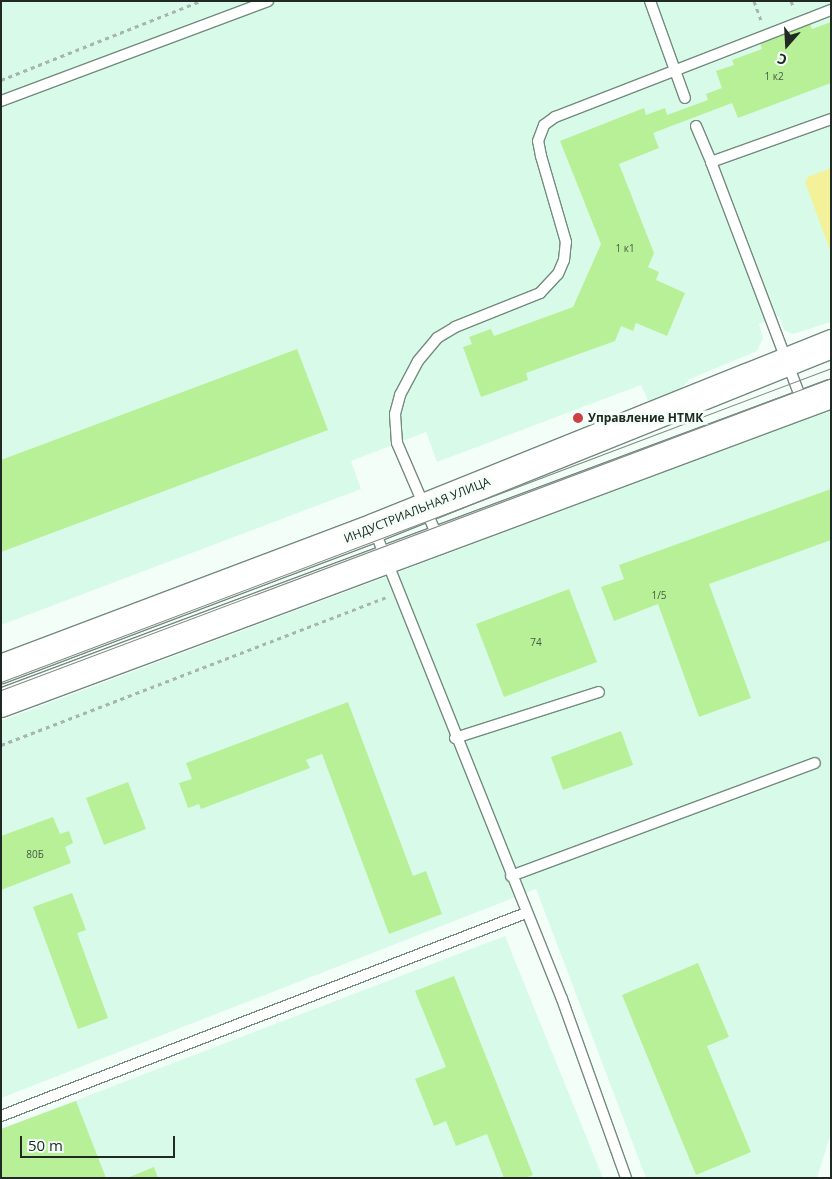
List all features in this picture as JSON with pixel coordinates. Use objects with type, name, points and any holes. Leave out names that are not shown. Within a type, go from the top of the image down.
[{"type":"main road","name":"ИНДУСТРИАЛЬНАЯ УЛИЦА","points":[[1,669],[374,528],[831,344]]},
{"type":"main road","points":[[1,703],[387,561],[831,394]]},
{"type":"lane","points":[[1,101],[268,1]]},
{"type":"lane","points":[[650,1],[685,98]]},
{"type":"lane","points":[[440,541],[395,431],[400,395],[409,375],[437,338],[455,327],[540,293],[551,285],[564,260],[566,242],[538,142],[544,125],[555,117],[831,10]]},
{"type":"lane","points":[[711,162],[831,119]]},
{"type":"lane","points":[[696,126],[804,405]]},
{"type":"lane","points":[[374,528],[455,738],[562,999],[626,1178]]},
{"type":"lane","points":[[455,738],[599,692]]},
{"type":"lane","points":[[511,876],[815,763]]},
{"type":"lane","points":[[1,1116],[526,913]]},
{"type":"path","points":[[1,80],[201,1]]},
{"type":"path","points":[[1,745],[399,592]]},
{"type":"shaded area","points":[[1,1],[831,1],[831,322],[793,334],[784,330],[779,316],[759,324],[763,338],[757,351],[690,379],[676,394],[649,403],[641,385],[437,462],[426,432],[351,461],[361,489],[1,625]]},
{"type":"shaded area","points":[[831,168],[831,253],[805,182],[808,177]]},
{"type":"shaded area","points":[[831,410],[831,1133],[817,1178],[646,1178],[536,889],[1,1098],[1,721]]},
{"type":"shaded area","points":[[505,936],[603,1178],[1,1178],[1,1129]]},
{"type":"building","points":[[831,22],[831,83],[738,118],[732,103],[653,133],[659,148],[619,164],[654,253],[648,267],[659,272],[656,280],[685,293],[667,336],[636,323],[633,331],[621,326],[615,341],[526,373],[528,380],[481,397],[463,347],[472,344],[469,337],[491,329],[494,336],[573,307],[601,244],[560,141],[644,108],[646,115],[665,108],[667,115],[708,100],[706,94],[722,88],[716,71],[734,65],[732,60],[762,49],[760,43],[810,24],[812,29]]},
{"type":"building","points":[[297,349],[328,430],[1,552],[1,460]]},
{"type":"building","points":[[831,489],[831,540],[709,584],[751,698],[699,717],[658,604],[614,621],[601,587],[624,579],[619,565]]},
{"type":"building","points":[[569,589],[597,662],[504,697],[476,624]]},
{"type":"building","points":[[348,702],[413,876],[426,871],[442,914],[389,934],[322,754],[306,760],[310,768],[201,809],[199,804],[188,808],[179,783],[192,779],[186,763]]},
{"type":"building","points":[[621,731],[633,765],[563,790],[551,757]]},
{"type":"building","points":[[128,782],[146,829],[104,845],[86,798]]},
{"type":"building","points":[[53,817],[60,834],[69,831],[73,843],[65,847],[71,863],[1,890],[1,836]]},
{"type":"building","points":[[72,893],[86,930],[77,933],[108,1018],[78,1029],[33,907]]},
{"type":"building","points":[[698,963],[729,1037],[707,1046],[751,1152],[696,1175],[622,995]]},
{"type":"building","points":[[454,976],[533,1175],[525,1178],[504,1178],[487,1134],[456,1146],[446,1121],[434,1126],[415,1079],[446,1067],[415,991]]},
{"type":"building","points":[[76,1101],[106,1178],[1,1178],[1,1129]]},
{"type":"building","points":[[154,1167],[158,1178],[127,1178]]},
{"type":"tram line","points":[[1,682],[831,368]]},
{"type":"tram line","points":[[1,690],[831,378]]},
{"type":"place","name":"Управление НТМК","points":[[578,418]]}]
